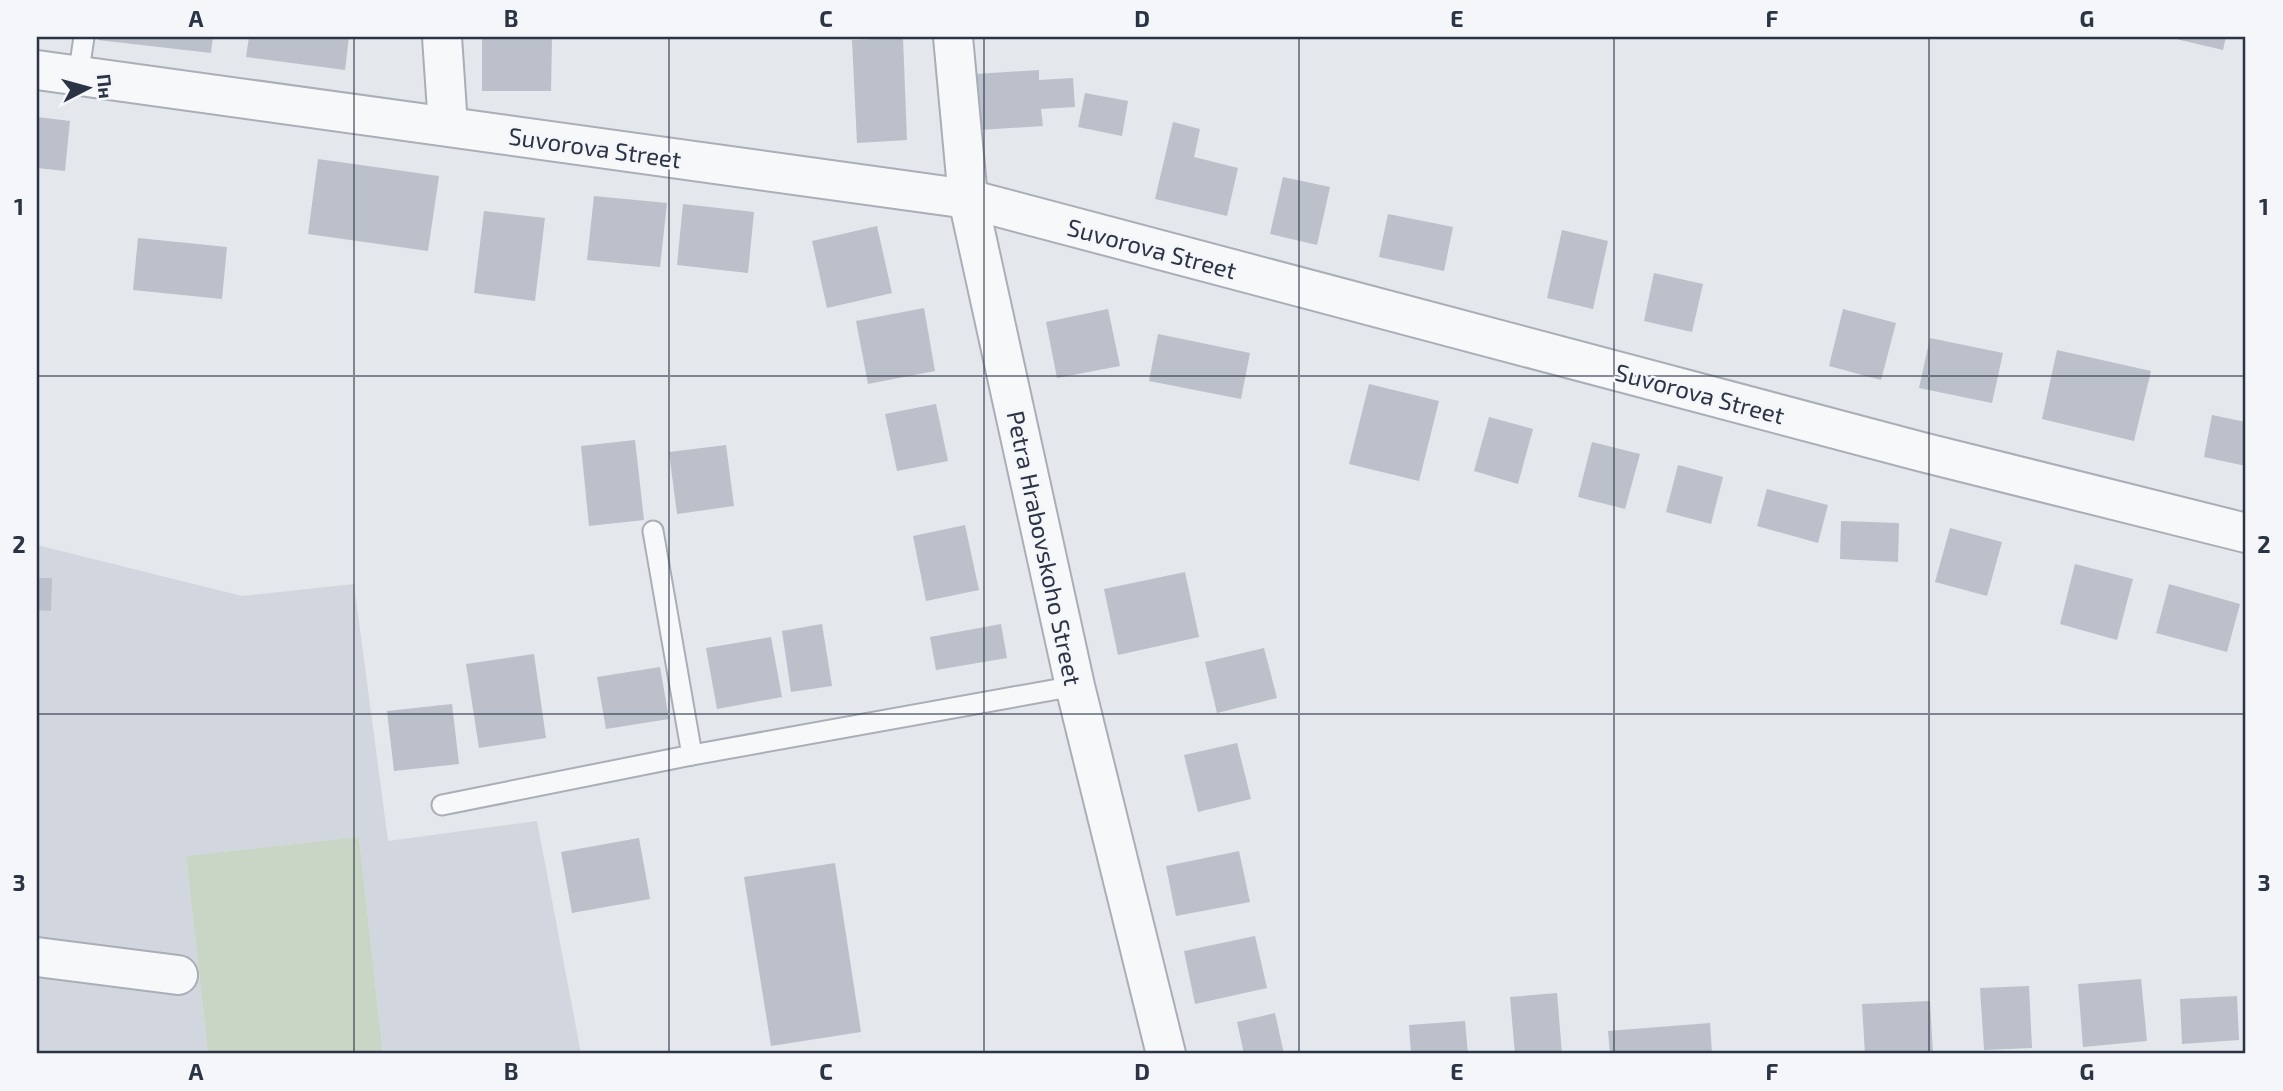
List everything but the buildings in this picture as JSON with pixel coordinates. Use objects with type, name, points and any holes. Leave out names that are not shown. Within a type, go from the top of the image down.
[{"type":"street","points":[[442,37],[448,126]]},
{"type":"street","name":"Petra Hrabovskoho Street","points":[[953,37],[968,199],[1075,686],[1167,1054]]},
{"type":"street","name":"Suvorova Street","points":[[37,71],[968,199],[1908,449],[2246,533]]},
{"type":"street","points":[[37,957],[178,975]]},
{"type":"lane","points":[[78,78],[84,37]]},
{"type":"lane","points":[[653,531],[692,755]]},
{"type":"lane","points":[[442,805],[692,755],[1075,686]]},
{"type":"shaded area","points":[[37,545],[242,596],[354,584],[388,841],[537,821],[581,1054],[383,1054],[359,837],[186,856],[208,1054],[37,1054]]},
{"type":"green space","points":[[359,837],[383,1054],[208,1054],[186,856]]}]
